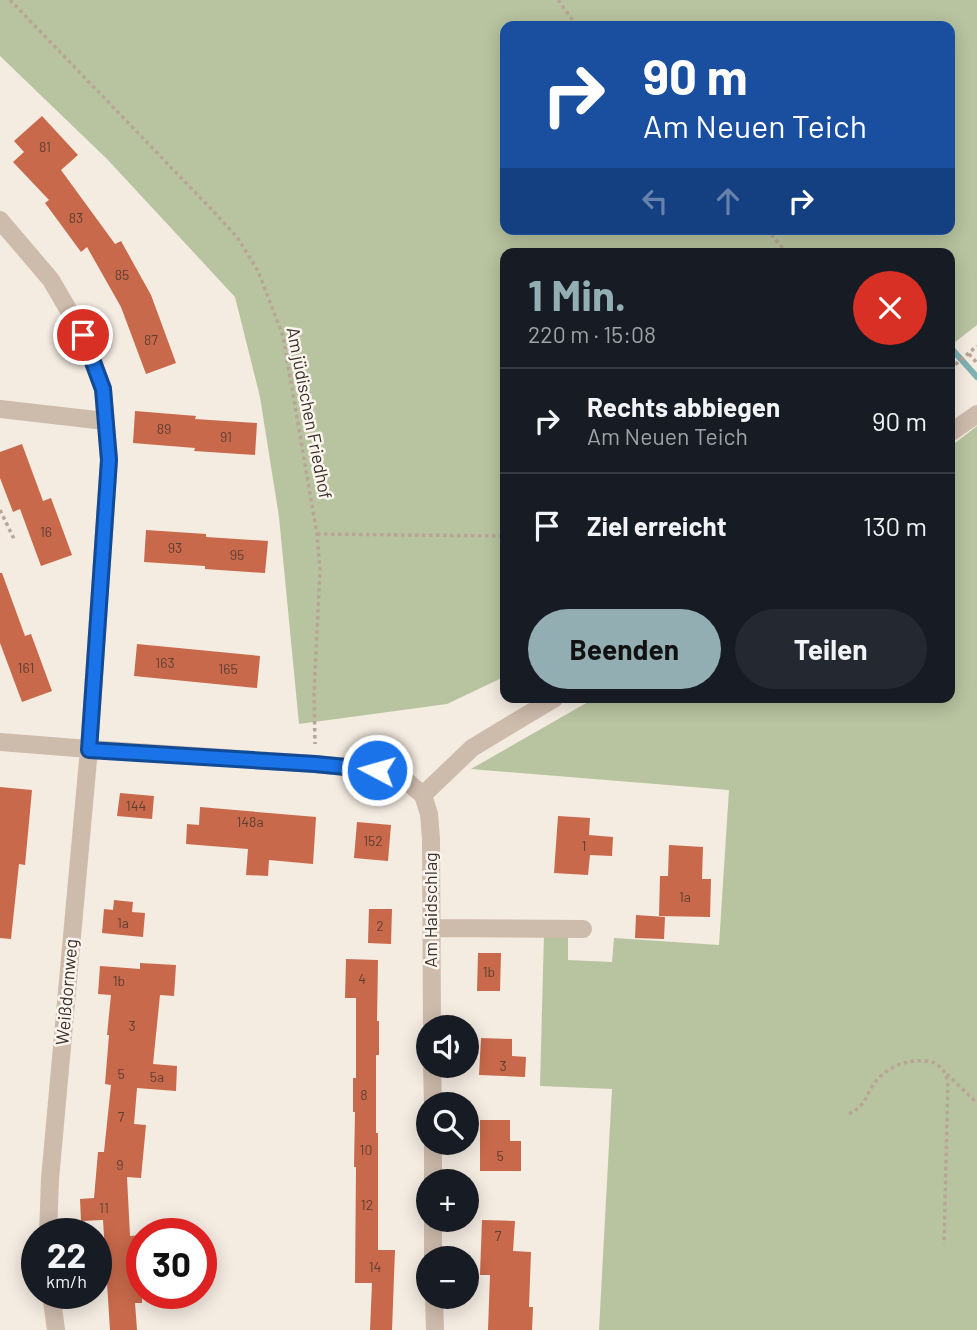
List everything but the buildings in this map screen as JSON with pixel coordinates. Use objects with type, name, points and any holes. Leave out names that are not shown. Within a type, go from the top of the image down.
[{"type":"street","name":"Weißdornweg","points":[[0,220],[51,280],[83,335],[103,389],[109,460],[89,750],[49,1218]]},
{"type":"street","points":[[0,409],[105,421]]},
{"type":"street","points":[[955,429],[977,414]]},
{"type":"street","points":[[0,742],[377,770],[399,775],[423,795],[472,748],[547,703]]},
{"type":"street","name":"Am Haidschlag","points":[[423,795],[429,814],[431,839],[432,1015]]},
{"type":"street","points":[[432,928],[583,929]]},
{"type":"street","points":[[53,1309],[56,1330]]},
{"type":"street","points":[[434,1309],[435,1330]]},
{"type":"path","name":"Am jüdischen Friedhof","points":[[10,0],[237,237],[258,271],[283,336],[317,534],[320,570],[314,694],[315,764]]},
{"type":"path","points":[[558,0],[573,21]]},
{"type":"path","points":[[955,365],[977,346]]},
{"type":"path","points":[[969,354],[977,363]]},
{"type":"path","points":[[0,510],[15,541]]},
{"type":"path","points":[[317,534],[500,536]]},
{"type":"path","points":[[849,1114],[860,1108],[873,1085],[888,1069],[916,1060],[933,1062],[977,1104]]},
{"type":"path","points":[[944,1244],[948,1160],[946,1072]]},
{"type":"path","points":[[873,1085],[878,1089]]},
{"type":"green space","points":[[0,0],[977,0],[977,325],[955,342],[955,248],[500,248],[500,679],[447,704],[299,724],[279,517],[260,397],[235,297],[107,159],[0,56]]},
{"type":"green space","points":[[977,426],[977,1330],[599,1330],[612,1089],[540,1086],[544,933],[568,935],[568,960],[612,962],[614,938],[719,945],[729,790],[471,769],[586,703],[955,703],[955,443]]},
{"type":"waterway","points":[[955,353],[977,377]]},
{"type":"route","points":[[83,335],[103,389],[109,460],[89,750],[377,770]]}]
